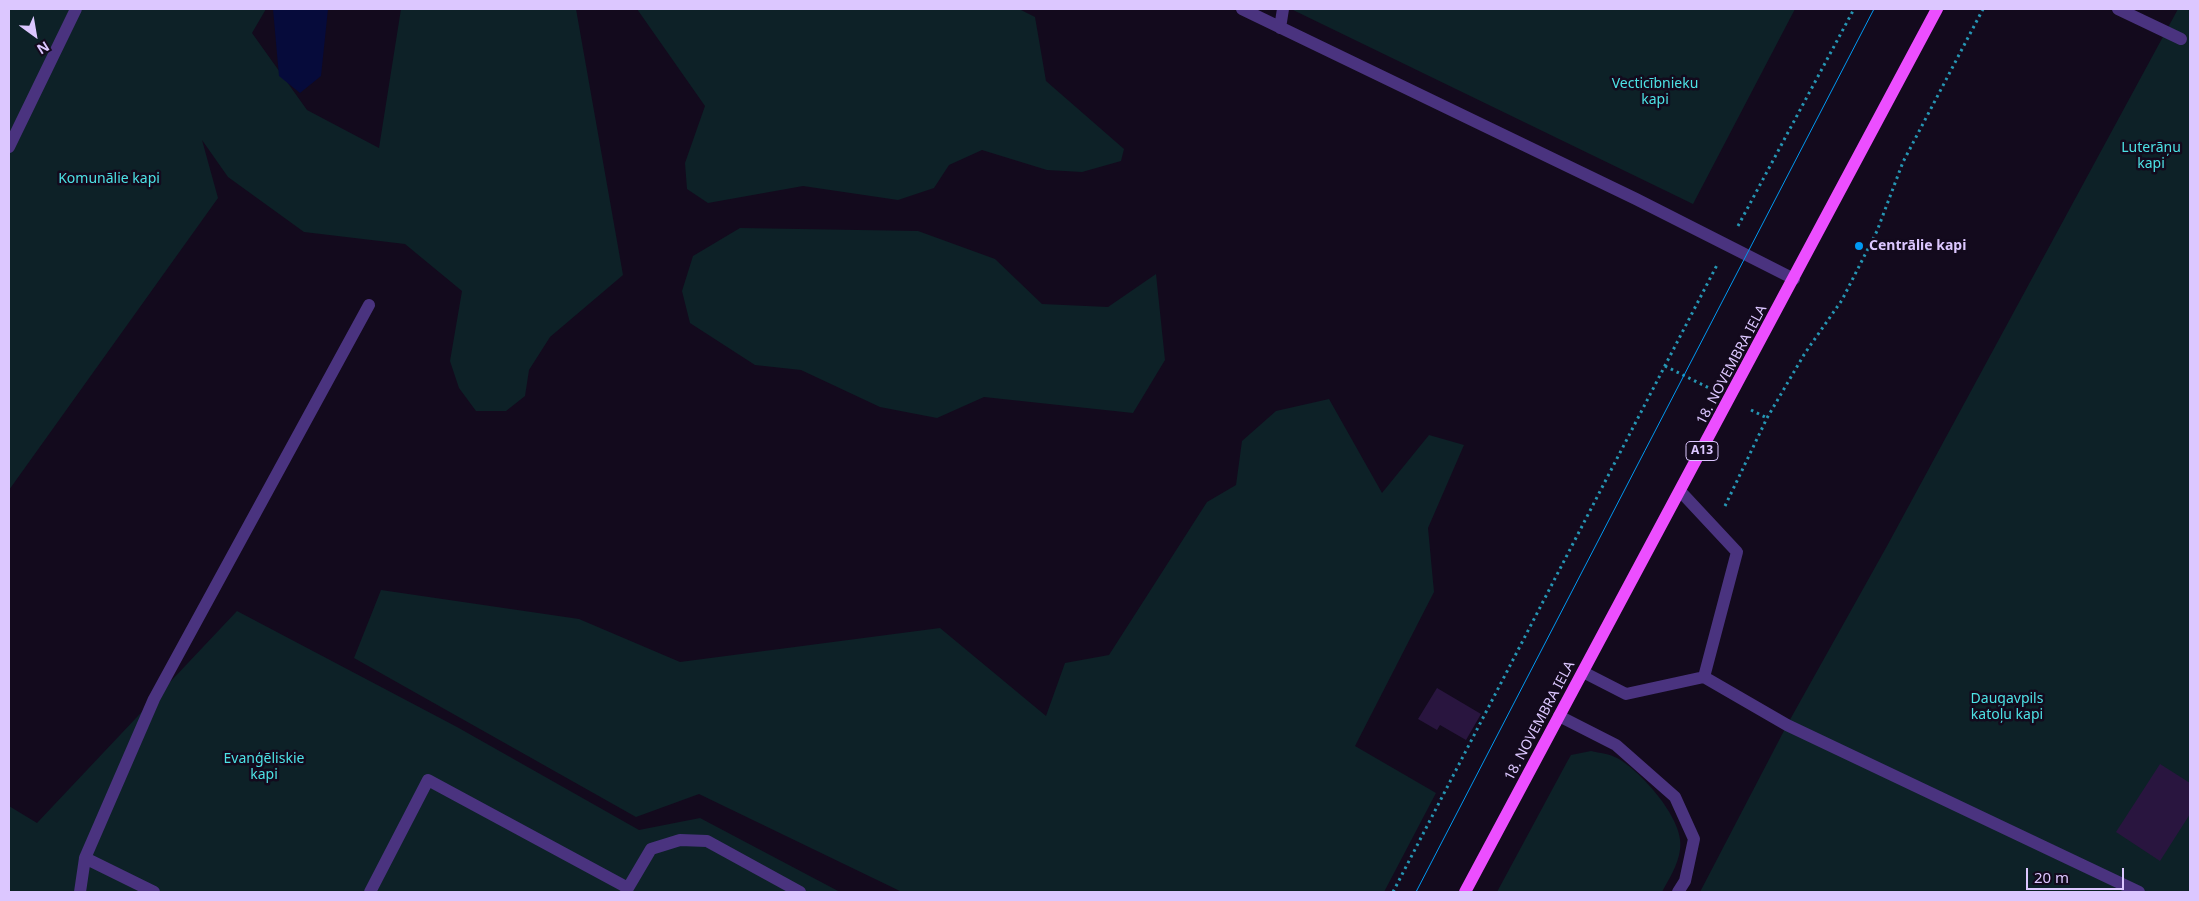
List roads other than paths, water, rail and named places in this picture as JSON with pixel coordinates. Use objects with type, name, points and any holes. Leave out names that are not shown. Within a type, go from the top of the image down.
[{"type":"main road","name":"18. NOVEMBRA IELA","points":[[1465,892],[1582,672],[1681,492],[1937,9]]},
{"type":"lane","points":[[9,148],[76,9]]},
{"type":"lane","points":[[1242,9],[1636,199],[1794,279]]},
{"type":"lane","points":[[1280,28],[1283,9]]},
{"type":"lane","points":[[2118,9],[2181,39]]},
{"type":"lane","points":[[80,892],[85,858],[154,699],[369,305]]},
{"type":"lane","points":[[1681,492],[1738,552],[1704,677]]},
{"type":"lane","points":[[1582,672],[1626,694],[1704,677],[1787,725],[2139,892]]},
{"type":"lane","points":[[1560,716],[1616,745],[1675,797],[1694,839],[1686,881],[1678,892]]},
{"type":"lane","points":[[370,892],[428,780],[627,890],[651,849],[680,840],[707,841],[800,892]]},
{"type":"lane","points":[[85,858],[154,892]]},
{"type":"tram line","points":[[1416,892],[1874,9]]},
{"type":"place","name":"Centrālie kapi","points":[[1859,246]]},
{"type":"park label","name":"Vecticībnieku kapi","points":[[1655,92]]},
{"type":"park label","name":"Luterāņu kapi","points":[[2151,156]]},
{"type":"park label","name":"Komunālie kapi","points":[[109,179]]},
{"type":"park label","name":"Daugavpils katoļu kapi","points":[[2007,708]]},
{"type":"park label","name":"Evanģēliskie kapi","points":[[264,768]]}]
